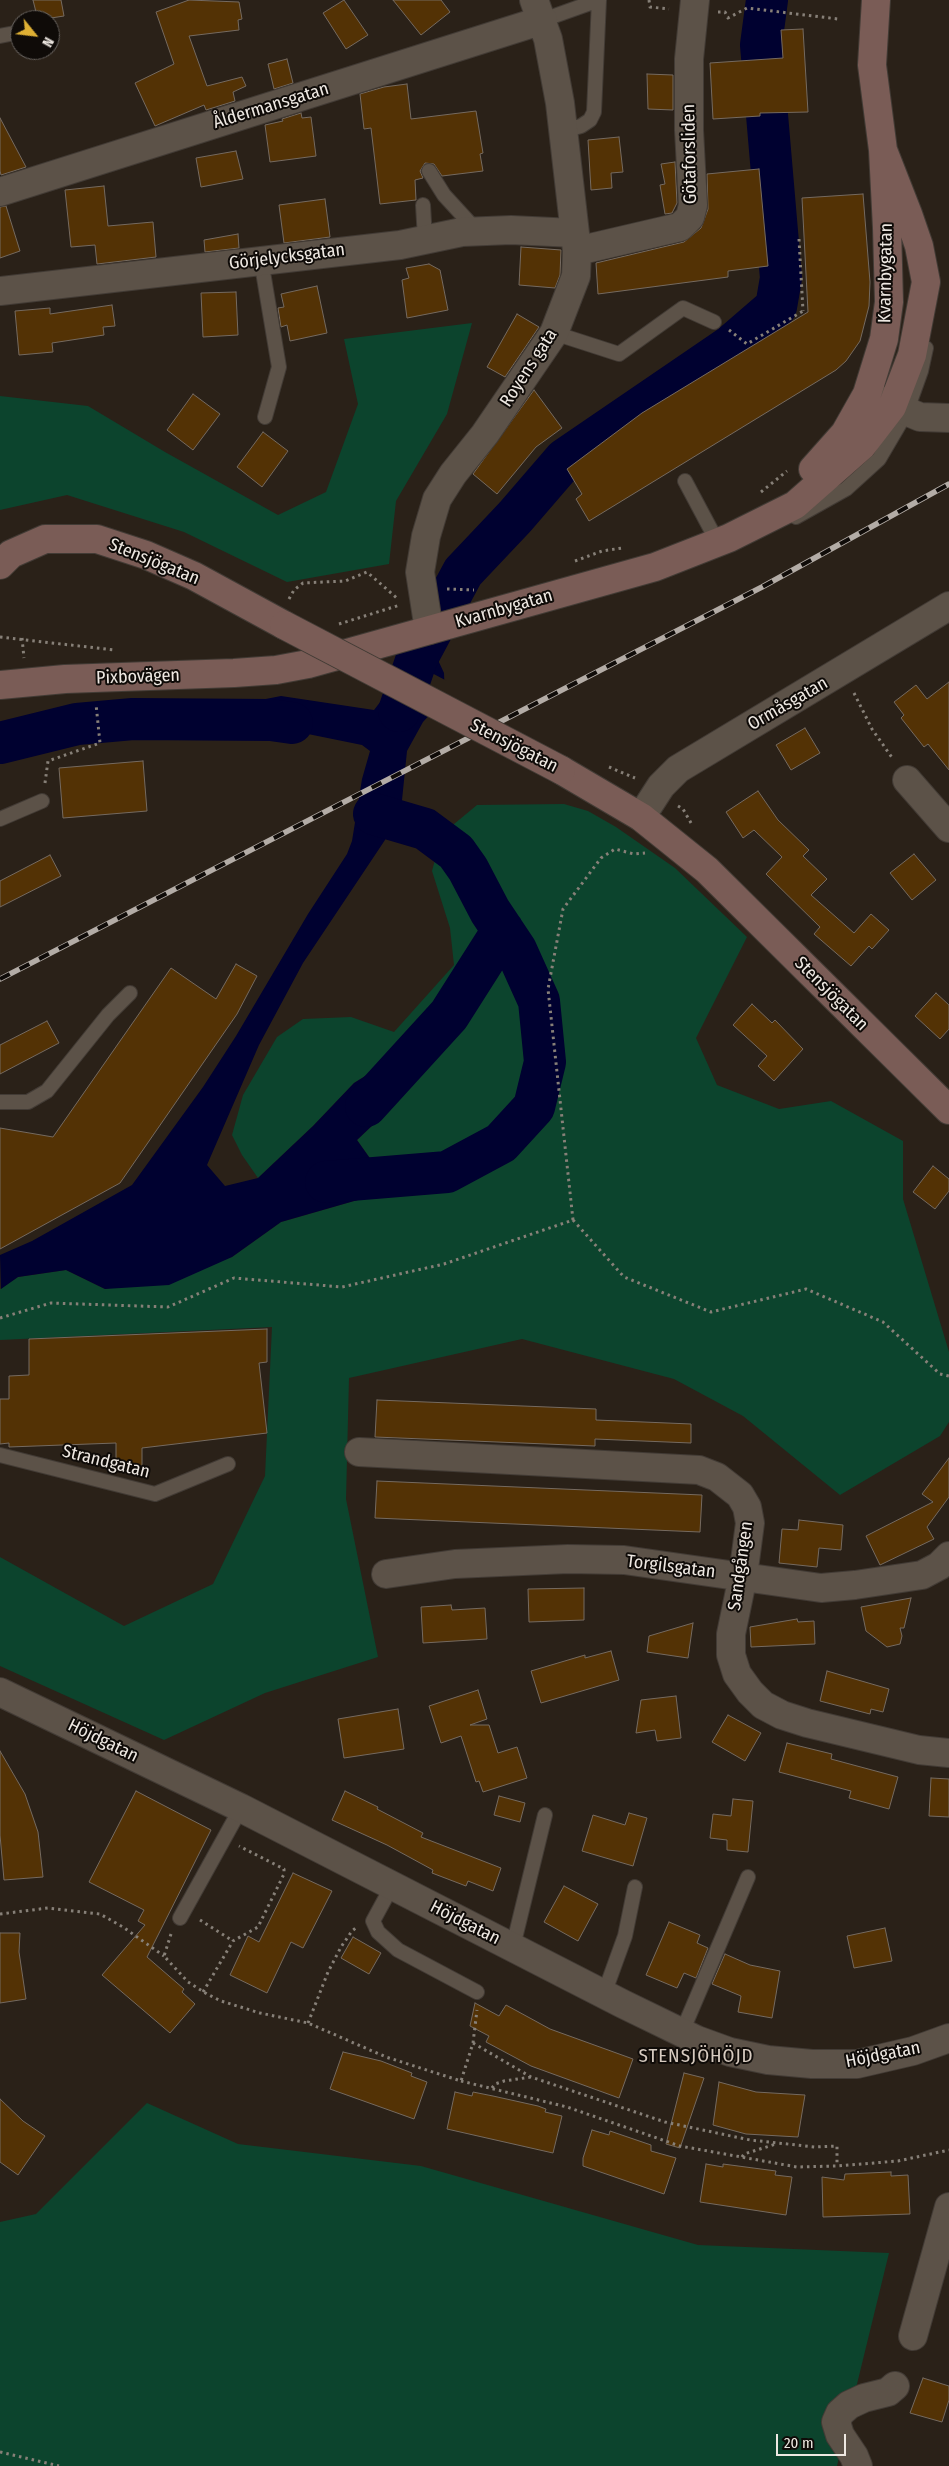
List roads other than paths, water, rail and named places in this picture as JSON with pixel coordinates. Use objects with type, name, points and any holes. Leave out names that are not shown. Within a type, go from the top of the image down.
[{"type":"street","name":"Götaforsliden","points":[[575,242],[680,227],[690,217],[694,205],[689,130],[690,59],[695,0]]},
{"type":"street","name":"Kvarnbygatan","points":[[723,541],[818,465],[845,433],[867,394],[884,339],[889,302],[883,150],[872,65],[876,0]]},
{"type":"street","name":"Royens gata","points":[[421,633],[434,592],[420,572],[426,536],[437,499],[453,474],[485,434],[554,333],[576,276],[575,242],[560,103],[538,10]]},
{"type":"street","name":"Åldermansgatan","points":[[0,192],[538,10]]},
{"type":"street","name":"Kvarnbygatan","points":[[276,670],[308,664],[655,567],[723,541],[795,505],[862,446],[899,410],[926,282],[919,246],[883,150]]},
{"type":"street","name":"Görjelycksgatan","points":[[0,291],[400,244],[477,231],[575,242]]},
{"type":"street","points":[[867,394],[899,410],[920,417],[949,418]]},
{"type":"street","name":"Stensjögatan","points":[[0,565],[12,554],[45,539],[97,539],[146,555],[194,576],[561,770],[641,817],[707,870],[949,1110]]},
{"type":"street","name":"Ormåsgatan","points":[[641,817],[661,786],[678,769],[949,606]]},
{"type":"street","name":"Pixbovägen","points":[[0,685],[26,680],[193,675],[276,670]]},
{"type":"street","points":[[907,780],[949,828]]},
{"type":"street","name":"Sandgången","points":[[359,1452],[699,1470],[717,1477],[731,1486],[740,1495],[747,1507],[750,1523],[743,1576],[730,1634],[731,1655],[737,1674],[750,1692],[763,1705],[782,1715],[807,1723],[919,1750],[949,1753]]},
{"type":"street","name":"Torgilsgatan","points":[[386,1574],[454,1564],[568,1559],[624,1560],[821,1588],[855,1586],[922,1575],[939,1566],[949,1556]]},
{"type":"street","name":"Höjdgatan","points":[[0,1692],[241,1808],[604,1994],[682,2032],[730,2052],[768,2060],[812,2064],[857,2064],[913,2052],[949,2038]]},
{"type":"street","points":[[913,2336],[949,2207]]},
{"type":"street","points":[[858,2466],[840,2434],[836,2422],[840,2413],[864,2398],[888,2392],[895,2386]]},
{"type":"lane","points":[[538,10],[599,0],[594,112],[590,120],[581,126],[562,131]]},
{"type":"lane","points":[[428,171],[444,195],[477,231]]},
{"type":"lane","points":[[423,205],[425,240]]},
{"type":"lane","points":[[261,260],[279,366],[265,417]]},
{"type":"lane","points":[[554,333],[619,354],[683,308],[714,322]]},
{"type":"lane","points":[[684,482],[723,541]]},
{"type":"lane","points":[[0,819],[42,801]]},
{"type":"lane","points":[[0,1102],[28,1102],[47,1091],[108,1015],[130,993]]},
{"type":"lane","name":"Strandgatan","points":[[0,1455],[155,1494],[228,1464]]},
{"type":"lane","points":[[181,1915],[241,1808]]},
{"type":"lane","points":[[509,1946],[516,1934],[545,1815]]},
{"type":"lane","points":[[682,2032],[748,1877]]},
{"type":"lane","points":[[392,1886],[373,1922],[378,1932],[398,1950],[477,1992]]},
{"type":"lane","points":[[604,1994],[625,1936],[635,1887]]},
{"type":"waterway","points":[[399,711],[417,658],[463,572],[515,517],[565,459],[732,345],[776,307],[781,278],[761,45],[767,0]]},
{"type":"waterway","points":[[0,743],[77,724],[133,719],[271,720],[292,723]]},
{"type":"waterway","points":[[326,1182],[447,1172],[501,1143],[534,1107],[545,1062],[539,1001],[516,950],[490,911],[468,869],[456,852],[425,829],[374,814]]},
{"type":"waterway","points":[[366,1106],[449,1015],[503,930]]},
{"type":"railway","points":[[0,979],[762,587],[949,484]]},
{"type":"district","name":"STENSJÖHÖJD","points":[[696,2057]]}]
